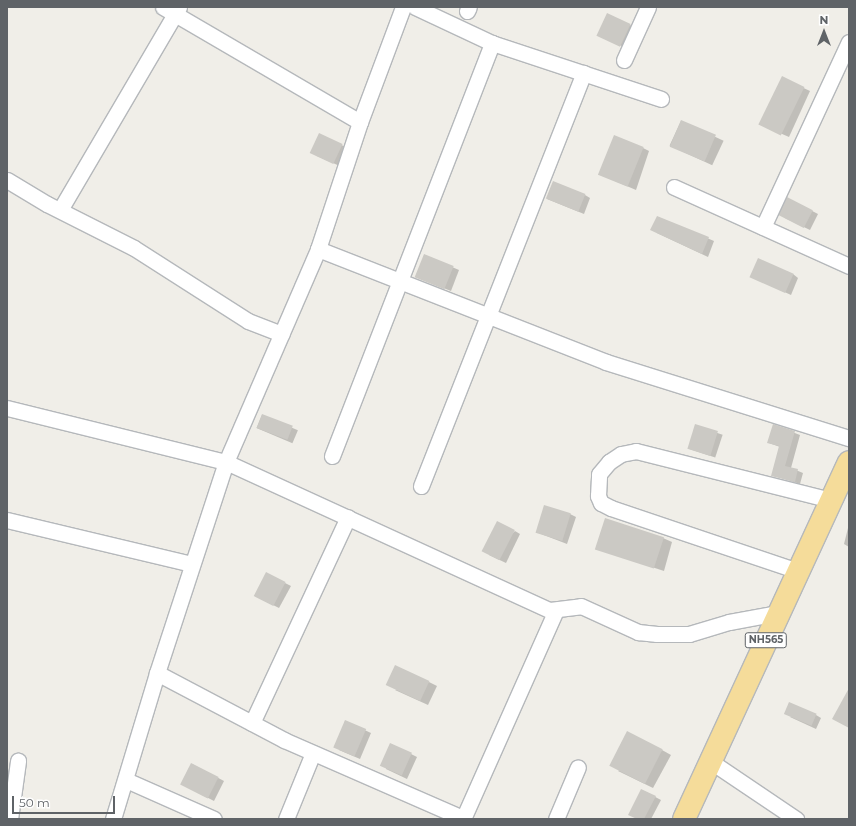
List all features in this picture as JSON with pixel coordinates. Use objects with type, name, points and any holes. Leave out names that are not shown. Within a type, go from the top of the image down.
[{"type":"highway","name":"NH565","points":[[684,819],[849,462]]},
{"type":"street","points":[[113,819],[157,673],[226,462],[318,248],[360,122],[403,7]]},
{"type":"street","points":[[415,7],[492,43],[660,99]]},
{"type":"street","points":[[624,60],[648,7]]},
{"type":"street","points":[[60,210],[172,9],[360,122]]},
{"type":"street","points":[[763,227],[849,42]]},
{"type":"street","points":[[332,456],[492,43]]},
{"type":"street","points":[[421,486],[584,73]]},
{"type":"street","points":[[7,180],[60,210],[134,248],[248,320],[282,334]]},
{"type":"street","points":[[674,187],[849,266]]},
{"type":"street","points":[[318,248],[606,362],[849,438]]},
{"type":"street","points":[[7,408],[226,462],[543,608],[556,610],[581,606],[638,632],[657,634],[689,634],[729,622],[778,613]]},
{"type":"street","points":[[798,571],[611,508],[601,503],[598,496],[599,474],[609,462],[621,454],[636,451],[831,500]]},
{"type":"street","points":[[252,723],[348,517]]},
{"type":"street","points":[[7,520],[192,564]]},
{"type":"street","points":[[157,673],[313,753],[464,819],[556,610]]},
{"type":"street","points":[[286,819],[313,753]]},
{"type":"street","points":[[10,819],[18,761]]},
{"type":"street","points":[[710,761],[796,819]]},
{"type":"street","points":[[556,819],[578,767]]},
{"type":"street","points":[[126,780],[214,819]]},
{"type":"building","points":[[607,13],[631,24],[620,47],[596,36]]},
{"type":"building","points":[[782,76],[804,87],[781,135],[758,125]]},
{"type":"building","points":[[681,120],[716,135],[705,162],[670,147]]},
{"type":"building","points":[[319,133],[343,144],[333,164],[310,153]]},
{"type":"building","points":[[614,135],[644,147],[628,187],[598,175]]},
{"type":"building","points":[[553,181],[585,194],[578,212],[546,199]]},
{"type":"building","points":[[787,197],[813,210],[804,228],[778,215]]},
{"type":"building","points":[[657,216],[709,237],[702,254],[650,230]]},
{"type":"building","points":[[424,254],[454,266],[444,289],[415,277]]},
{"type":"building","points":[[758,258],[794,274],[785,293],[749,277]]},
{"type":"building","points":[[262,414],[293,426],[287,440],[257,428]]},
{"type":"building","points":[[695,424],[718,431],[710,456],[687,449]]},
{"type":"building","points":[[773,424],[795,431],[785,466],[798,469],[795,482],[771,476],[779,446],[767,443]]},
{"type":"building","points":[[544,505],[571,513],[562,541],[536,533]]},
{"type":"building","points":[[605,518],[664,537],[654,569],[595,549]]},
{"type":"building","points":[[497,521],[515,530],[499,560],[482,551]]},
{"type":"building","points":[[266,572],[286,582],[273,606],[254,596]]},
{"type":"building","points":[[395,665],[429,681],[420,701],[386,685]]},
{"type":"building","points":[[849,688],[849,728],[832,719]]},
{"type":"building","points":[[789,702],[817,714],[812,726],[784,714]]},
{"type":"building","points":[[345,720],[366,729],[354,757],[333,748]]},
{"type":"building","points":[[627,731],[663,749],[645,784],[609,766]]},
{"type":"building","points":[[390,743],[412,753],[402,776],[380,766]]},
{"type":"building","points":[[191,763],[219,777],[208,798],[180,784]]},
{"type":"building","points":[[641,789],[656,796],[644,819],[637,819],[628,815]]}]
